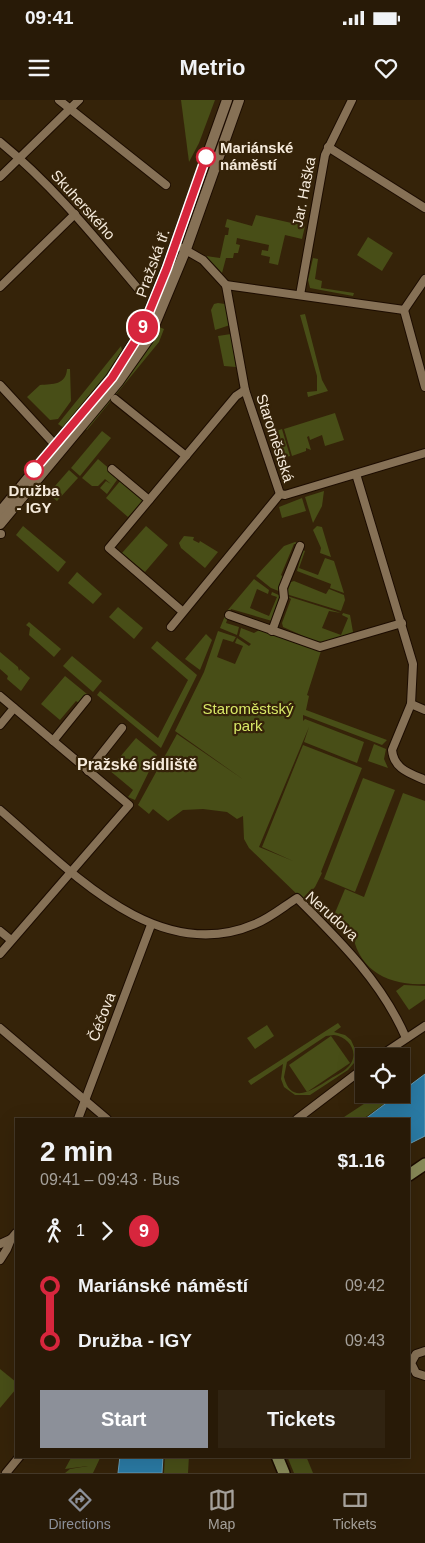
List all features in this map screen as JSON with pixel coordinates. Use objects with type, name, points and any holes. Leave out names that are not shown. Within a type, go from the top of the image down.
[{"type":"main road","points":[[410,1173],[425,1164]]},
{"type":"main road","points":[[278,1458],[284,1473]]},
{"type":"street","points":[[59,100],[166,185]]},
{"type":"street","points":[[0,177],[79,100]]},
{"type":"street","name":"Pražská tř.","points":[[0,530],[57,447],[125,359],[153,306],[227,100]]},
{"type":"street","name":"Pražská tř.","points":[[0,512],[127,370],[149,338],[186,249],[239,100]]},
{"type":"street","name":"Jar. Haška","points":[[300,295],[315,204],[328,147],[352,100]]},
{"type":"street","name":"Skuherského","points":[[0,142],[19,158],[74,214],[140,291]]},
{"type":"street","points":[[328,147],[425,208]]},
{"type":"street","points":[[0,286],[74,214]]},
{"type":"street","points":[[175,246],[186,249],[203,260],[226,286],[404,310]]},
{"type":"street","points":[[404,310],[425,280]]},
{"type":"street","name":"Staroměstská","points":[[171,627],[182,611],[280,494],[245,390],[226,286]]},
{"type":"street","points":[[404,310],[425,387]]},
{"type":"street","points":[[0,385],[57,447]]},
{"type":"street","points":[[182,611],[109,548],[236,396],[245,390]]},
{"type":"street","points":[[115,399],[186,456]]},
{"type":"street","points":[[280,494],[285,495],[425,453]]},
{"type":"street","points":[[112,469],[149,500]]},
{"type":"street","points":[[356,474],[413,664],[411,704],[392,750],[397,765],[424,779]]},
{"type":"street","points":[[272,631],[284,598],[283,588],[300,546]]},
{"type":"street","points":[[229,615],[320,647],[402,623]]},
{"type":"street","points":[[0,696],[129,805],[0,954]]},
{"type":"street","points":[[53,741],[87,699]]},
{"type":"street","points":[[411,704],[425,710]]},
{"type":"street","points":[[0,725],[14,708]]},
{"type":"street","points":[[88,771],[122,728]]},
{"type":"street","name":"Nerudova","points":[[0,810],[123,911],[151,924],[191,933],[232,931],[256,924],[297,898],[351,952],[396,1015],[406,1038]]},
{"type":"street","name":"Čéčova","points":[[78,1118],[151,924]]},
{"type":"street","points":[[0,931],[11,940]]},
{"type":"street","points":[[392,1048],[425,1026]]},
{"type":"street","points":[[0,1028],[106,1118]]},
{"type":"street","points":[[298,1118],[355,1075]]},
{"type":"street","points":[[0,1244],[13,1236]]},
{"type":"street","points":[[0,1260],[13,1236]]},
{"type":"street","points":[[425,1352],[411,1354],[413,1371],[425,1376]]},
{"type":"street","points":[[6,1473],[18,1458]]},
{"type":"green space","points":[[181,100],[215,100],[199,143],[189,162]]},
{"type":"green space","points":[[256,215],[305,226],[302,239],[285,235],[278,265],[269,263],[270,257],[261,255],[262,250],[268,251],[269,245],[237,238],[236,244],[240,245],[238,253],[234,253],[233,258],[226,258],[222,273],[206,256],[220,258],[225,235],[228,235],[229,228],[225,227],[227,219],[252,226]]},
{"type":"green space","points":[[368,237],[393,253],[382,271],[357,255]]},
{"type":"green space","points":[[313,258],[318,259],[315,279],[322,281],[321,288],[354,293],[353,296],[310,288],[308,280]]},
{"type":"green space","points":[[214,304],[225,304],[230,325],[215,330],[211,310]]},
{"type":"green space","points":[[305,314],[322,380],[328,391],[308,397],[307,392],[317,391],[317,376],[300,315]]},
{"type":"green space","points":[[159,327],[164,329],[159,342],[87,430],[84,428],[139,361]]},
{"type":"green space","points":[[231,334],[236,367],[224,366],[218,336]]},
{"type":"green space","points":[[121,346],[123,355],[116,365],[64,428],[58,424]]},
{"type":"green space","points":[[67,369],[70,369],[71,401],[58,419],[50,420],[27,397],[40,385],[54,384],[61,381]]},
{"type":"green space","points":[[335,413],[344,440],[325,446],[322,435],[310,440],[309,436],[307,437],[311,450],[306,448],[306,451],[292,456],[284,429]]},
{"type":"green space","points":[[282,429],[290,456],[276,460],[268,434]]},
{"type":"green space","points":[[102,431],[111,438],[80,476],[71,468]]},
{"type":"green space","points":[[98,459],[119,477],[107,494],[100,488],[106,481],[111,484],[105,479],[98,486],[92,486],[82,478]]},
{"type":"green space","points":[[69,470],[78,478],[57,501],[48,494]]},
{"type":"green space","points":[[121,480],[144,499],[128,517],[106,498]]},
{"type":"green space","points":[[324,491],[322,506],[313,523],[305,497]]},
{"type":"green space","points":[[302,498],[306,511],[282,518],[279,507]]},
{"type":"green space","points":[[23,526],[66,562],[58,572],[16,535]]},
{"type":"green space","points":[[146,526],[168,545],[145,572],[122,553]]},
{"type":"green space","points":[[317,526],[322,527],[331,557],[320,553],[321,548],[313,530]]},
{"type":"green space","points":[[184,536],[194,537],[193,540],[199,543],[200,541],[218,552],[205,568],[181,548],[179,543]]},
{"type":"green space","points":[[295,542],[303,545],[294,544],[281,575],[285,578],[281,592],[271,588],[256,576],[284,546]]},
{"type":"green space","points":[[303,550],[305,551],[299,568],[318,575],[325,558],[334,561],[344,593],[330,588],[331,584],[297,571]]},
{"type":"green space","points":[[77,572],[102,594],[93,604],[68,583]]},
{"type":"green space","points":[[254,579],[269,590],[268,594],[257,589],[250,608],[269,616],[277,597],[271,595],[272,592],[281,596],[272,621],[231,609],[226,623],[239,627],[237,635],[220,628],[227,611]]},
{"type":"green space","points":[[294,581],[326,594],[329,589],[344,595],[345,600],[341,611],[286,594],[291,582]]},
{"type":"green space","points":[[287,596],[341,613],[329,611],[322,628],[341,635],[348,618],[342,615],[343,613],[350,615],[353,632],[325,643],[319,643],[283,627],[282,623],[291,599]]},
{"type":"green space","points":[[118,607],[143,628],[134,639],[109,617]]},
{"type":"green space","points":[[29,622],[61,649],[54,657],[29,635],[30,628],[26,625]]},
{"type":"green space","name":"Staroměstský park","points":[[241,628],[254,633],[261,629],[321,651],[307,695],[309,696],[306,710],[387,740],[382,745],[303,715],[303,721],[305,719],[364,742],[357,763],[304,742],[309,727],[259,847],[293,861],[262,847],[303,745],[362,768],[322,873],[315,887],[303,900],[249,848],[244,839],[243,816],[237,819],[227,812],[203,809],[183,810],[168,821],[153,809],[149,814],[138,805],[177,734],[244,780],[175,731],[204,672],[218,631],[236,637],[233,642],[223,639],[217,657],[235,664],[243,646],[235,643],[237,638],[249,646],[251,644],[239,636]]},
{"type":"green space","points":[[206,634],[212,640],[200,670],[185,659]]},
{"type":"green space","points":[[157,641],[197,675],[161,748],[97,695],[100,691],[158,738],[188,680],[151,648]]},
{"type":"green space","points":[[0,652],[18,667],[19,671],[20,669],[30,678],[21,691],[7,679],[8,676],[0,669]]},
{"type":"green space","points":[[72,656],[102,681],[93,692],[63,666]]},
{"type":"green space","points":[[65,676],[87,694],[79,703],[76,701],[60,720],[41,704]]},
{"type":"green space","points":[[136,738],[157,755],[135,800],[128,797],[133,790],[109,770]]},
{"type":"green space","points":[[374,744],[386,749],[384,759],[388,768],[368,761]]},
{"type":"green space","points":[[363,778],[395,790],[355,892],[324,879]]},
{"type":"green space","points":[[403,793],[425,801],[425,984],[398,982],[376,972],[367,965],[360,955],[352,929],[332,920],[345,889],[364,897]]},
{"type":"green space","points":[[404,985],[425,986],[425,999],[409,1010],[396,991]]},
{"type":"green space","points":[[338,1023],[341,1027],[334,1032],[345,1035],[351,1040],[355,1049],[354,1063],[348,1070],[310,1095],[295,1095],[284,1087],[281,1079],[283,1064],[251,1085],[248,1081]],"holes":[[[334,1035],[344,1039],[351,1046],[353,1056],[349,1066],[342,1072],[304,1093],[292,1091],[287,1086],[284,1077],[287,1062],[326,1036]]]},
{"type":"green space","points":[[267,1025],[274,1036],[255,1049],[247,1038]]},
{"type":"green space","points":[[331,1036],[350,1063],[307,1092],[289,1065]]},
{"type":"green space","points":[[365,1103],[385,1103],[364,1118],[343,1118]]},
{"type":"green space","points":[[0,1369],[15,1381],[15,1390],[0,1408]]},
{"type":"green space","points":[[71,1458],[100,1458],[93,1473],[65,1473],[70,1469],[88,1466],[65,1469]]},
{"type":"green space","points":[[165,1458],[189,1458],[188,1473],[164,1473]]},
{"type":"green space","points":[[288,1458],[307,1458],[313,1473],[294,1473]]},
{"type":"water","points":[[425,1074],[425,1136],[410,1144],[410,1118],[366,1118],[386,1103],[410,1103],[410,1085]]},
{"type":"water","points":[[120,1458],[163,1458],[162,1473],[118,1473]]},
{"type":"bus line","name":"9","points":[[34,470],[54,444],[112,378],[141,332],[153,306],[206,157]]},
{"type":"place","name":"Mariánské náměstí","points":[[206,157]]},
{"type":"place","name":"Družba - IGY","points":[[34,470]]},
{"type":"district","name":"Pražské sídliště","points":[[137,764]]}]
